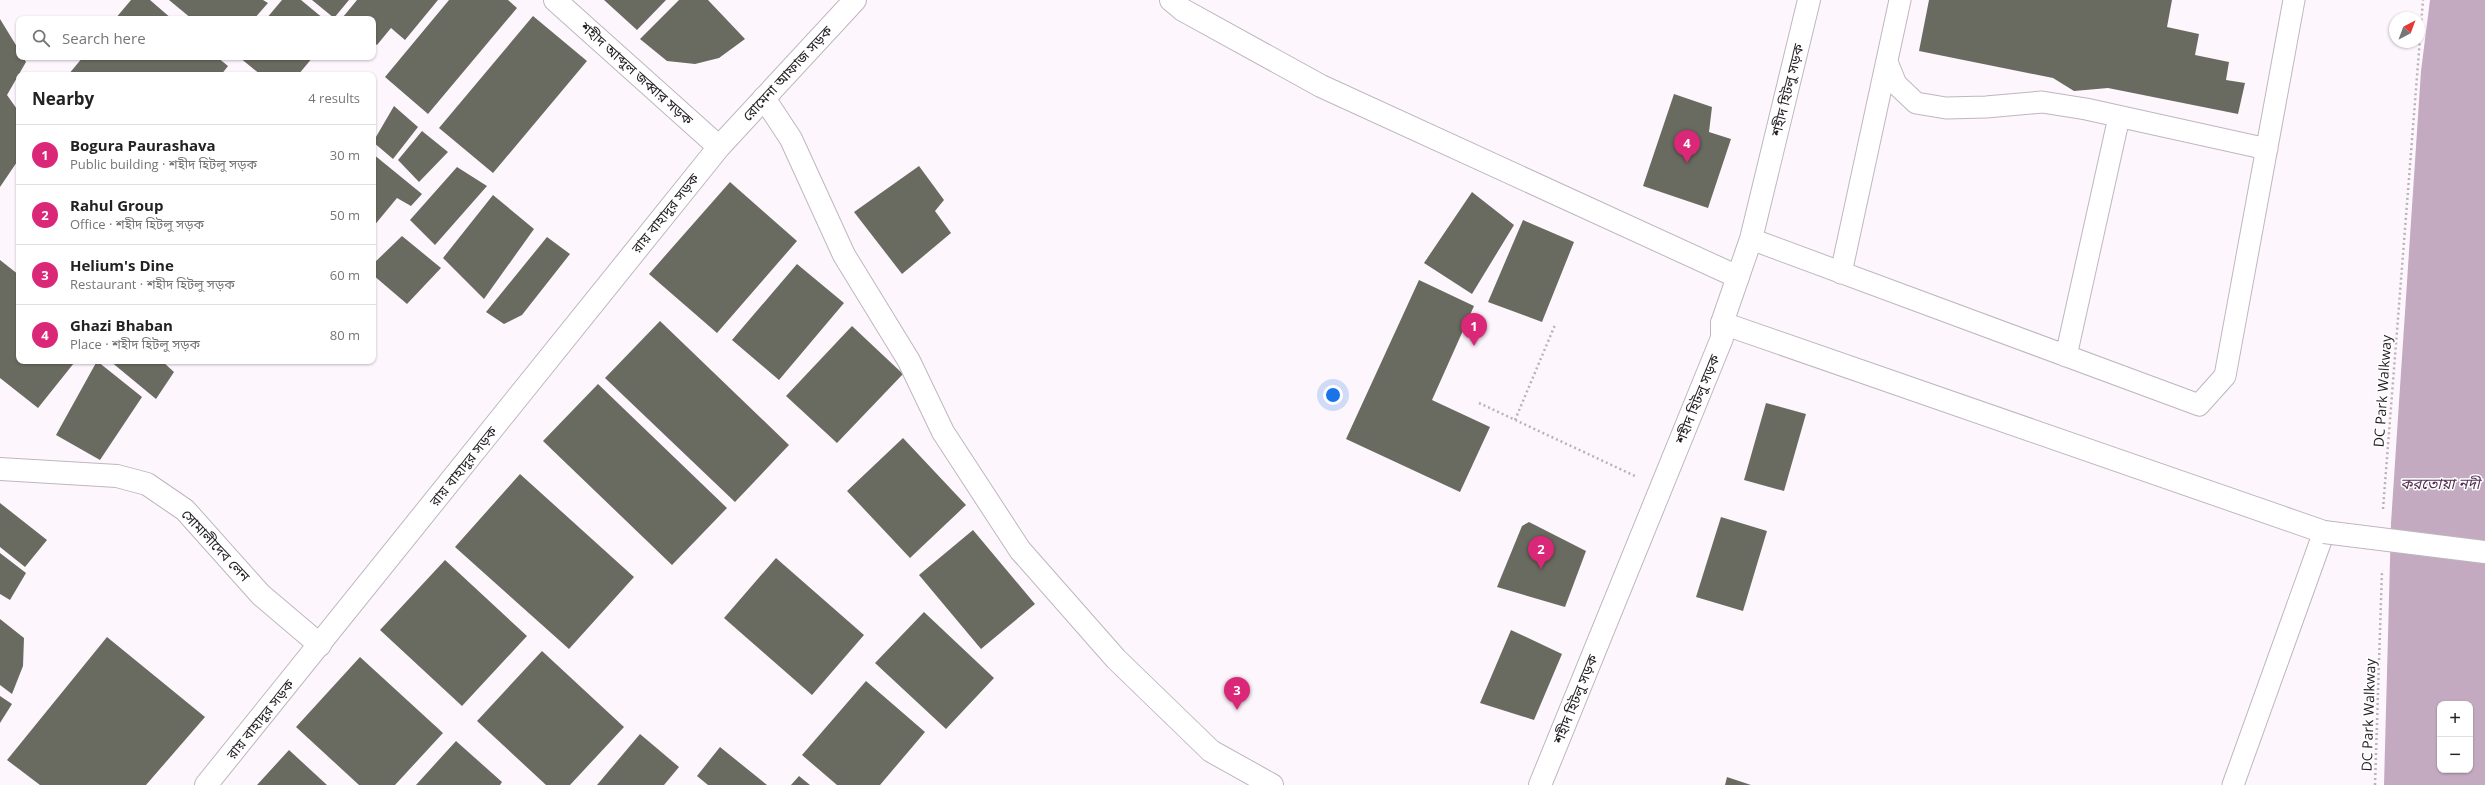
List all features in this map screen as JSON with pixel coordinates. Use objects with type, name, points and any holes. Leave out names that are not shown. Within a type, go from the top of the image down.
[{"type":"street","name":"শহীদ আব্দুল জব্বার সড়ক","points":[[555,0],[719,147]]},
{"type":"street","name":"রোমেনা আফাজ সড়ক","points":[[719,147],[855,0]]},
{"type":"street","points":[[1172,0],[1182,10],[1321,86],[1738,277]]},
{"type":"street","name":"শহীদ হিটলু সড়ক","points":[[1540,785],[1722,338],[1722,323],[1751,240],[1809,0]]},
{"type":"street","points":[[764,98],[791,139],[844,255],[909,361],[943,432],[1020,550],[1116,658],[1211,751],[1272,785]]},
{"type":"street","name":"রায় বাহাদুর সড়ক","points":[[206,785],[719,147]]},
{"type":"street","points":[[1722,323],[2324,532],[2485,552]]},
{"type":"street","name":"সোমালীদেব লেন","points":[[0,469],[116,476],[147,484],[185,510],[261,595],[320,645]]},
{"type":"lane","points":[[1841,273],[1900,0]]},
{"type":"lane","points":[[1751,240],[2199,405],[2224,376],[2294,0]]},
{"type":"lane","points":[[1887,62],[1896,84],[1916,103],[1946,108],[1986,107],[2042,102],[2267,149]]},
{"type":"lane","points":[[2066,356],[2119,117]]},
{"type":"lane","points":[[2233,785],[2324,532]]},
{"type":"path","name":"DC Park Walkway","points":[[2383,510],[2423,0]]},
{"type":"path","points":[[1515,420],[1555,325]]},
{"type":"path","points":[[1479,403],[1660,488]]},
{"type":"path","name":"DC Park Walkway","points":[[2375,785],[2381,643],[2382,562]]},
{"type":"water","name":"করতোয়া নদী","points":[[2430,0],[2485,0],[2485,785],[2384,785],[2391,523],[2421,71]]},
{"type":"building","points":[[131,0],[150,0],[169,16],[118,16]]},
{"type":"building","points":[[169,0],[263,0],[268,3],[257,16],[188,16]]},
{"type":"building","points":[[282,0],[301,0],[320,16],[269,16]]},
{"type":"building","points":[[312,0],[349,0],[336,16],[332,16]]},
{"type":"building","points":[[357,0],[438,0],[405,40],[391,28],[377,45],[376,16],[344,16]]},
{"type":"building","points":[[449,0],[508,0],[517,8],[428,114],[385,77]]},
{"type":"building","points":[[604,0],[666,0],[637,30]]},
{"type":"building","points":[[679,0],[708,0],[745,39],[719,58],[695,64],[667,61],[640,39]]},
{"type":"building","points":[[1929,0],[2172,0],[2167,27],[2199,34],[2195,55],[2229,62],[2226,80],[2245,83],[2238,114],[2108,88],[2074,91],[2053,78],[1919,51]]},
{"type":"building","points":[[533,16],[587,61],[493,173],[439,128]]},
{"type":"building","points":[[0,19],[16,45],[16,60],[25,60],[26,62],[20,72],[16,72],[16,79],[7,95],[16,108],[16,163],[0,187]]},
{"type":"building","points":[[80,60],[221,60],[228,66],[223,72],[70,72]]},
{"type":"building","points":[[243,60],[310,60],[300,72],[257,72]]},
{"type":"building","points":[[1674,94],[1712,107],[1709,132],[1731,139],[1708,208],[1643,186]]},
{"type":"building","points":[[394,106],[418,127],[393,159],[376,145],[376,137]]},
{"type":"building","points":[[422,131],[448,152],[419,182],[398,160]]},
{"type":"building","points":[[376,156],[422,194],[411,206],[397,198],[376,223]]},
{"type":"building","points":[[919,166],[944,200],[935,211],[951,233],[902,274],[854,212]]},
{"type":"building","points":[[457,167],[487,186],[435,245],[410,220]]},
{"type":"building","points":[[730,182],[797,241],[717,333],[649,274]]},
{"type":"building","points":[[1472,192],[1514,225],[1472,294],[1424,263]]},
{"type":"building","points":[[493,195],[534,229],[484,299],[443,258]]},
{"type":"building","points":[[1523,220],[1574,242],[1542,322],[1488,302]]},
{"type":"building","points":[[402,236],[441,268],[407,304],[376,278],[376,261]]},
{"type":"building","points":[[547,237],[570,254],[522,315],[504,324],[486,312]]},
{"type":"building","points":[[0,260],[16,273],[16,364],[73,364],[38,408],[0,378]]},
{"type":"building","points":[[797,264],[844,303],[779,380],[732,340]]},
{"type":"building","points":[[1419,280],[1474,306],[1432,400],[1490,427],[1460,492],[1346,439]]},
{"type":"building","points":[[660,321],[789,445],[735,502],[605,378]]},
{"type":"building","points":[[852,326],[903,374],[837,443],[786,396]]},
{"type":"building","points":[[95,364],[101,364],[142,397],[100,460],[56,435]]},
{"type":"building","points":[[114,364],[165,364],[174,372],[156,399]]},
{"type":"building","points":[[598,384],[727,508],[672,565],[543,441]]},
{"type":"building","points":[[1766,403],[1806,414],[1784,491],[1744,480]]},
{"type":"building","points":[[903,438],[966,505],[910,558],[847,491]]},
{"type":"building","points":[[520,474],[634,577],[569,649],[455,547]]},
{"type":"building","points":[[0,503],[47,540],[25,567],[0,547]]},
{"type":"building","points":[[1721,517],[1767,531],[1743,611],[1696,597]]},
{"type":"building","points":[[1529,522],[1586,551],[1565,607],[1497,587],[1522,526]]},
{"type":"building","points":[[973,530],[1035,604],[981,649],[919,575]]},
{"type":"building","points":[[0,553],[26,573],[10,600],[0,594]]},
{"type":"building","points":[[776,558],[864,635],[812,695],[724,618]]},
{"type":"building","points":[[445,560],[527,636],[462,706],[380,630]]},
{"type":"building","points":[[924,612],[994,678],[946,729],[875,663]]},
{"type":"building","points":[[0,619],[24,638],[23,666],[12,694],[0,685]]},
{"type":"building","points":[[1511,630],[1562,654],[1534,720],[1480,703]]},
{"type":"building","points":[[107,637],[205,717],[146,785],[40,785],[7,760]]},
{"type":"building","points":[[542,651],[624,727],[570,785],[546,785],[477,721]]},
{"type":"building","points":[[360,657],[443,733],[395,785],[359,785],[296,727]]},
{"type":"building","points":[[866,681],[925,732],[880,785],[837,785],[802,755]]},
{"type":"building","points":[[0,696],[12,704],[0,723]]},
{"type":"building","points":[[640,734],[679,767],[664,785],[597,785]]},
{"type":"building","points":[[456,741],[502,782],[500,785],[416,785]]},
{"type":"building","points":[[720,747],[767,785],[708,785],[697,776]]},
{"type":"building","points":[[289,750],[327,785],[257,785]]},
{"type":"building","points":[[799,776],[810,785],[791,785]]},
{"type":"building","points":[[1727,777],[1751,785],[1725,785]]},
{"type":"place","name":"Ghazi Bhaban","points":[[1687,163]]},
{"type":"place","name":"Bogura Paurashava","points":[[1474,346]]},
{"type":"place","name":"Rahul Group","points":[[1541,569]]},
{"type":"place","name":"Helium's Dine","points":[[1237,710]]}]
